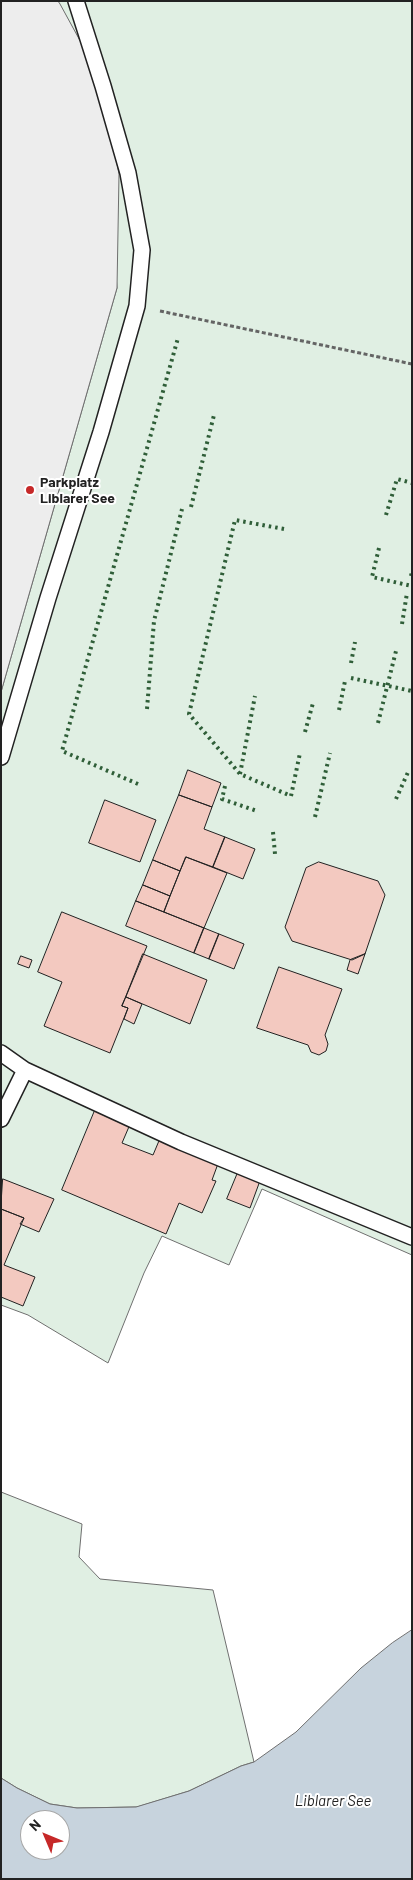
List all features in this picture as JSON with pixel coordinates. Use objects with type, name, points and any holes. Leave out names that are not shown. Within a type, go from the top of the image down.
[{"type":"lane","points":[[1,757],[48,598],[101,432],[137,306],[142,250],[128,173],[76,1]]},
{"type":"lane","points":[[1,1053],[25,1070],[181,1142],[412,1237]]},
{"type":"lane","points":[[1,1119],[25,1070]]},
{"type":"path","points":[[137,306],[412,364]]},
{"type":"green space","points":[[58,1],[412,1],[412,1255],[262,1189],[229,1265],[162,1236],[144,1273],[108,1363],[28,1315],[1,1305],[1,692],[117,288],[101,79]]},
{"type":"green space","points":[[1,1492],[82,1524],[79,1557],[100,1579],[213,1590],[254,1762],[241,1766],[189,1791],[137,1807],[77,1808],[50,1804],[1,1778]]},
{"type":"shaded area","name":"Parkplatz Liblarer See","points":[[1,1],[58,1],[101,79],[119,174],[117,288],[1,692]]},
{"type":"water","name":"Liblarer See","points":[[412,1630],[412,1879],[1,1879],[1,1778],[50,1804],[77,1808],[136,1807],[189,1791],[241,1766],[254,1762],[296,1732],[361,1668],[392,1643]]},
{"type":"building","points":[[188,770],[221,783],[212,807],[179,795]]},
{"type":"building","points":[[179,795],[212,807],[204,829],[225,837],[213,867],[186,857],[180,871],[153,860]]},
{"type":"building","points":[[105,800],[156,820],[140,862],[89,843]]},
{"type":"building","points":[[225,837],[255,849],[243,879],[213,867]]},
{"type":"building","points":[[186,857],[227,873],[204,928],[164,912]]},
{"type":"building","points":[[153,860],[180,871],[170,896],[143,885]]},
{"type":"building","points":[[319,862],[378,881],[385,895],[365,954],[352,960],[292,941],[285,927],[306,868]]},
{"type":"building","points":[[143,885],[170,896],[164,912],[136,901]]},
{"type":"building","points":[[136,901],[204,928],[194,953],[126,926]]},
{"type":"building","points":[[62,912],[147,946],[122,1006],[128,1008],[110,1053],[44,1026],[62,982],[38,972]]},
{"type":"building","points":[[204,928],[219,934],[209,959],[194,953]]},
{"type":"building","points":[[219,934],[244,944],[234,969],[209,959]]},
{"type":"building","points":[[143,954],[207,980],[190,1024],[126,997]]},
{"type":"building","points":[[365,954],[358,974],[347,970],[350,960]]},
{"type":"building","points":[[21,956],[32,960],[29,968],[18,964]]},
{"type":"building","points":[[279,967],[342,989],[325,1035],[328,1044],[326,1051],[319,1055],[311,1052],[308,1045],[257,1028]]},
{"type":"building","points":[[126,997],[142,1004],[134,1024],[124,1019],[128,1008],[122,1006]]},
{"type":"building","points":[[96,1108],[131,1122],[122,1143],[153,1155],[161,1136],[219,1161],[212,1180],[216,1181],[202,1213],[179,1203],[166,1234],[62,1190]]},
{"type":"building","points":[[239,1170],[261,1178],[250,1208],[227,1199]]},
{"type":"building","points":[[3,1179],[54,1199],[39,1232],[20,1224],[24,1218],[1,1209]]},
{"type":"building","points":[[1,1209],[24,1218],[4,1265],[35,1277],[23,1306],[1,1297]]},
{"type":"hedge","points":[[138,784],[62,751],[178,338]]},
{"type":"hedge","points":[[191,507],[214,415]]},
{"type":"hedge","points":[[386,515],[397,479],[412,483]]},
{"type":"hedge","points":[[147,709],[154,621],[182,509]]},
{"type":"hedge","points":[[284,529],[235,520],[189,714],[240,774],[291,796],[300,753]]},
{"type":"hedge","points":[[379,548],[372,577],[412,586]]},
{"type":"hedge","points":[[411,576],[412,571]]},
{"type":"hedge","points":[[402,624],[407,593]]},
{"type":"hedge","points":[[351,663],[355,642]]},
{"type":"hedge","points":[[378,723],[396,651]]},
{"type":"hedge","points":[[351,678],[412,691]]},
{"type":"hedge","points":[[339,710],[345,681]]},
{"type":"hedge","points":[[240,774],[255,696]]},
{"type":"hedge","points":[[305,732],[313,703]]},
{"type":"hedge","points":[[315,817],[330,753]]},
{"type":"hedge","points":[[396,799],[409,770]]},
{"type":"hedge","points":[[225,786],[222,799],[257,811]]},
{"type":"hedge","points":[[273,832],[275,854]]},
{"type":"place","name":"Parkplatz Liblarer See","points":[[30,490]]}]
